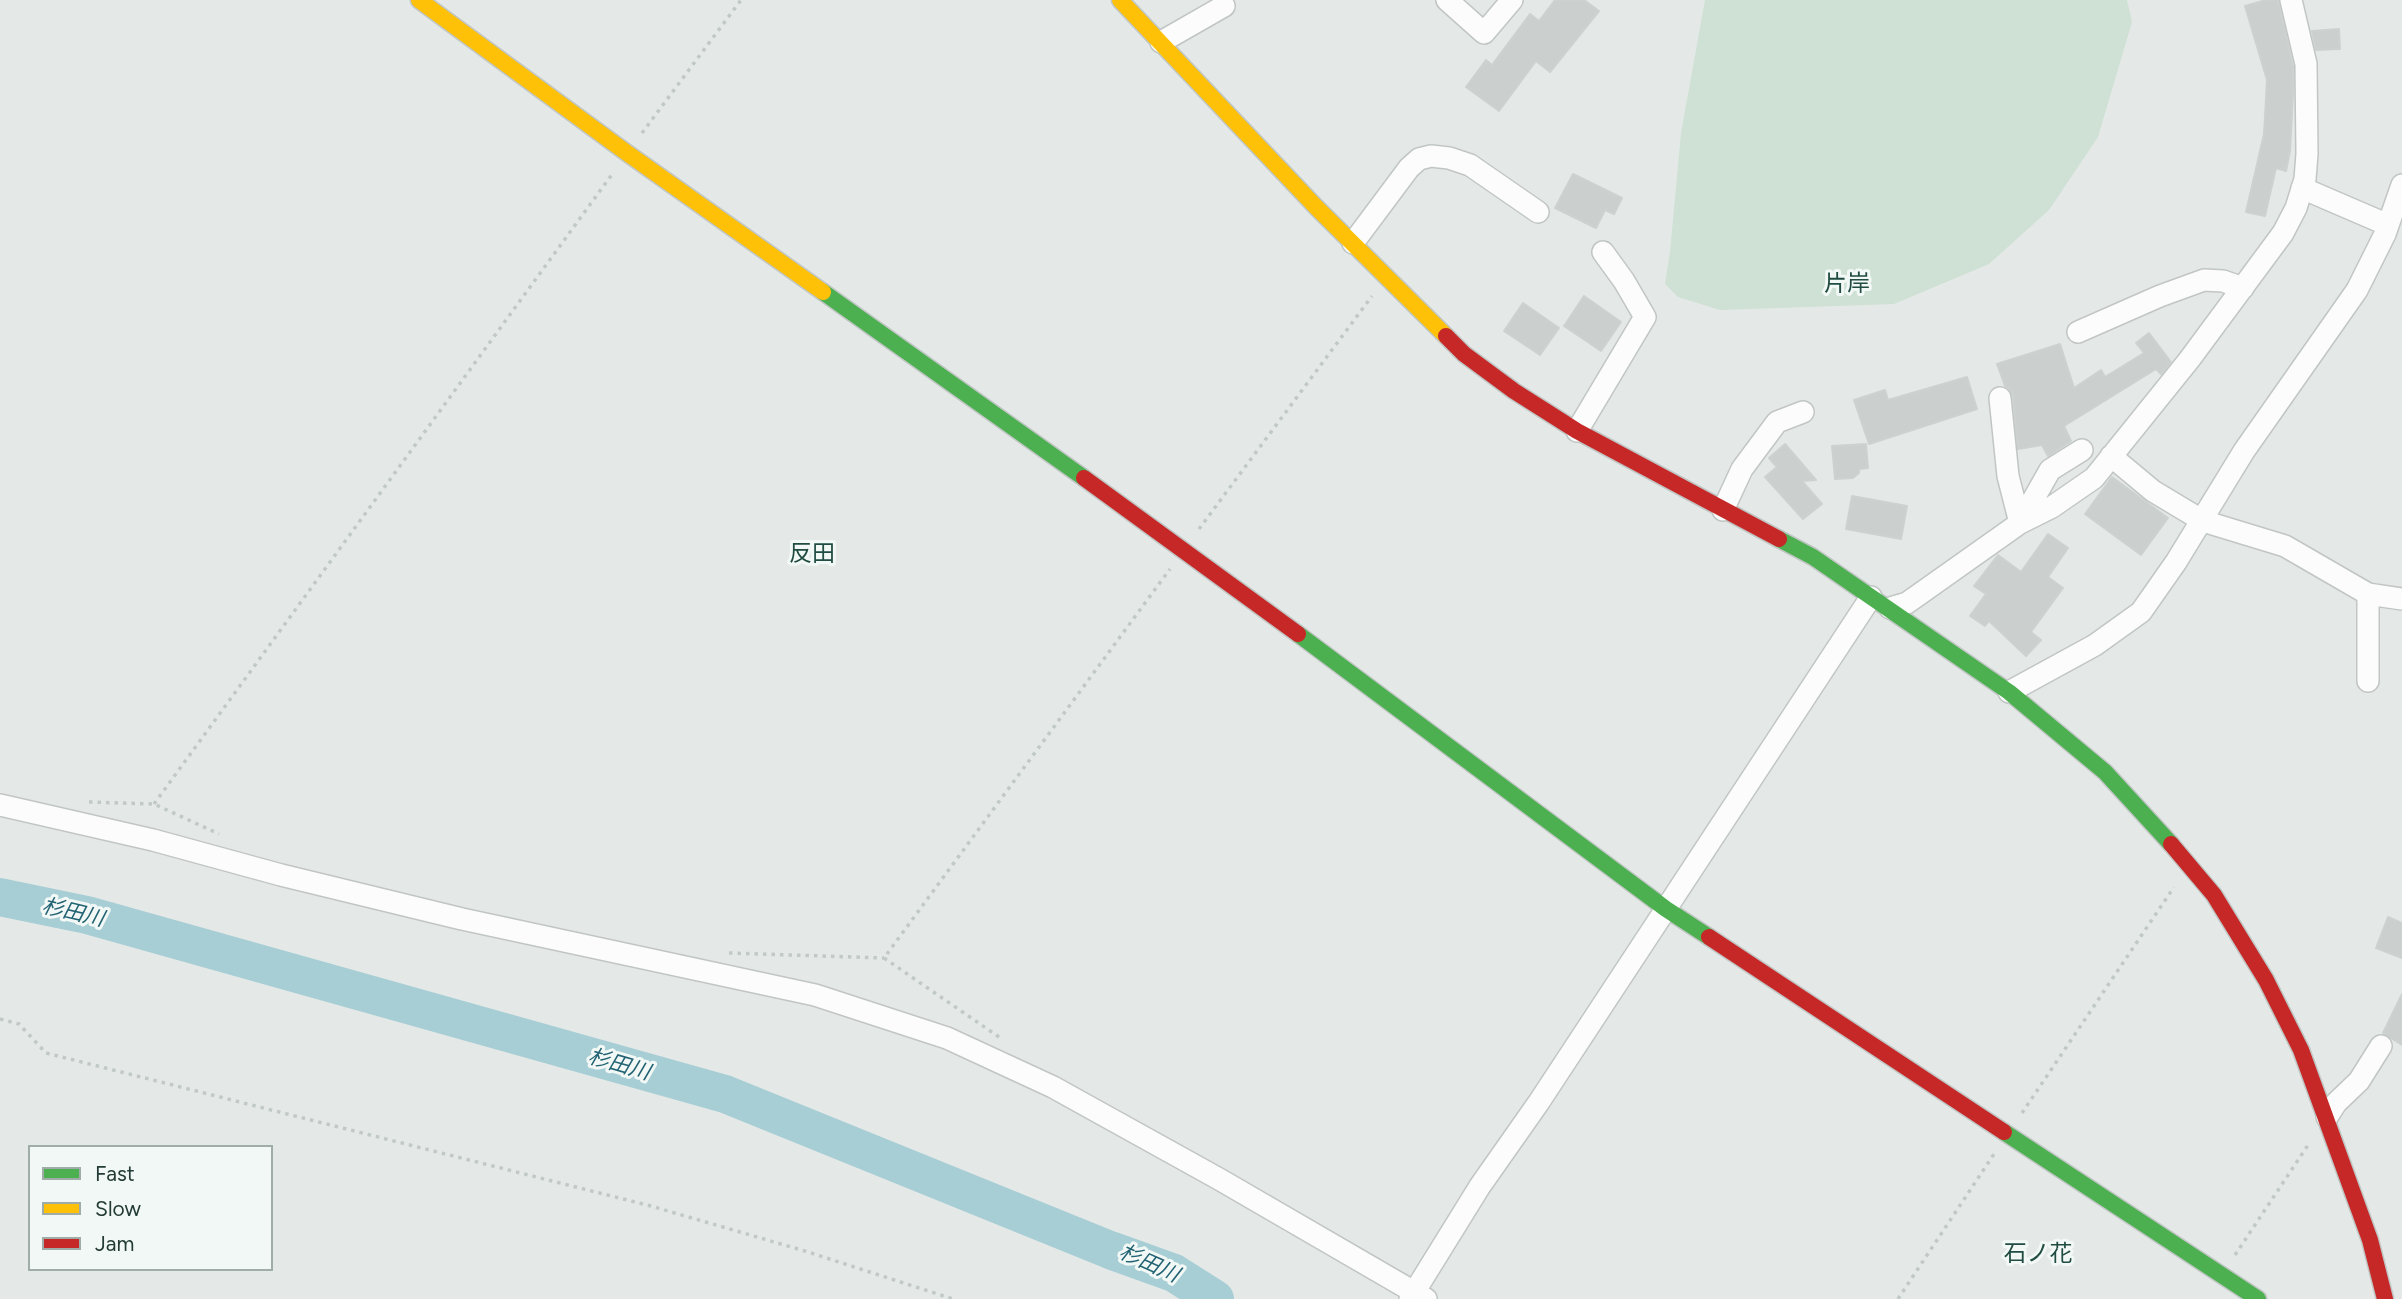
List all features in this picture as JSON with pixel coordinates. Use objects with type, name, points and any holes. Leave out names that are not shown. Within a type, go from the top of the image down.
[{"type":"street","points":[[419,0],[628,153],[1184,549],[1666,909],[2258,1299]]},
{"type":"street","points":[[1121,0],[1316,207],[1464,354],[1514,391],[1577,431],[1813,557],[2009,692],[2105,772],[2214,895],[2266,980],[2301,1050],[2327,1117],[2370,1240],[2385,1299]]},
{"type":"street","points":[[1447,0],[1484,33],[1512,0]]},
{"type":"street","points":[[1890,608],[1908,603],[2020,523],[2052,507],[2094,478],[2189,360],[2283,233],[2296,208],[2307,154],[2306,64],[2291,0]]},
{"type":"street","points":[[1161,42],[1224,6]]},
{"type":"street","points":[[1353,243],[1409,168],[1419,159],[1431,156],[1470,165],[1538,212]]},
{"type":"street","points":[[2009,692],[2095,645],[2141,612],[2203,521],[2244,451],[2357,290],[2392,234],[2402,185]]},
{"type":"street","points":[[2302,188],[2392,234]]},
{"type":"street","points":[[1577,431],[1645,317],[1624,281],[1602,252]]},
{"type":"street","points":[[2078,332],[2204,280],[2223,281],[2243,288]]},
{"type":"street","points":[[2000,398],[2008,476],[2020,523]]},
{"type":"street","points":[[1723,510],[1742,469],[1777,422],[1803,412]]},
{"type":"street","points":[[2020,523],[2050,470],[2082,450]]},
{"type":"street","points":[[2111,456],[2153,491],[2203,521],[2285,545],[2368,594],[2402,599]]},
{"type":"street","points":[[2368,594],[2368,681]]},
{"type":"street","points":[[0,805],[153,840],[462,919],[815,995],[947,1038],[1053,1087],[1219,1179],[1417,1297],[1480,1186],[1539,1102],[1871,597]]},
{"type":"street","points":[[2327,1117],[2336,1103],[2359,1081],[2381,1046]]},
{"type":"path","points":[[154,804],[741,0]]},
{"type":"path","points":[[884,958],[1386,278]]},
{"type":"path","points":[[1898,1299],[2189,865]]},
{"type":"path","points":[[718,952],[884,958],[1004,1040]]},
{"type":"path","points":[[0,1019],[19,1024],[46,1053],[652,1206],[805,1251],[953,1299]]},
{"type":"path","points":[[2221,1275],[2327,1117]]},
{"type":"green space","points":[[1705,0],[2127,0],[2132,22],[2098,137],[2049,210],[1989,264],[1894,304],[1720,310],[1678,297],[1665,284],[1681,133]]},
{"type":"building","points":[[1555,0],[1584,0],[1599,11],[1550,72],[1536,61],[1499,111],[1466,87],[1486,60],[1492,65],[1530,14],[1539,21]]},
{"type":"building","points":[[2266,0],[2278,0],[2293,66],[2293,95],[2290,151],[2286,171],[2276,168],[2265,216],[2246,212],[2264,134],[2267,80],[2245,6]]},
{"type":"building","points":[[2339,29],[2340,49],[2316,50],[2312,31]]},
{"type":"building","points":[[1573,174],[1622,198],[1614,214],[1605,210],[1596,228],[1555,208]]},
{"type":"building","points":[[1584,296],[1621,322],[1601,351],[1564,326]]},
{"type":"building","points":[[1523,303],[1559,328],[1540,355],[1504,331]]},
{"type":"building","points":[[2149,333],[2171,362],[2161,374],[2156,369],[2064,426],[2071,441],[2048,456],[2042,445],[2018,449],[2013,396],[2005,386],[1997,364],[2060,344],[2074,388],[2101,370],[2105,377],[2144,353],[2136,343]]},
{"type":"building","points":[[1967,377],[1977,409],[1869,444],[1854,400],[1885,390],[1888,400]]},
{"type":"building","points":[[1785,444],[1816,480],[1802,481],[1822,504],[1803,519],[1765,477],[1777,467],[1769,458]]},
{"type":"building","points":[[1866,444],[1868,468],[1859,469],[1859,473],[1853,478],[1835,479],[1832,446]]},
{"type":"building","points":[[2112,477],[2168,518],[2141,555],[2085,514]]},
{"type":"building","points":[[1852,496],[1907,506],[1901,539],[1846,529]]},
{"type":"building","points":[[2048,534],[2068,548],[2048,577],[2063,588],[2031,632],[2041,640],[2026,656],[1989,621],[1985,626],[1970,616],[1986,594],[1974,586],[1998,555],[2021,572]]},
{"type":"building","points":[[2388,917],[2402,923],[2402,958],[2376,948]]},
{"type":"building","points":[[2402,994],[2402,1045],[2383,1033]]},
{"type":"waterway","name":"杉田川","points":[[0,897],[87,915],[725,1094],[1110,1250],[1174,1273],[1215,1299]]},
{"type":"traffic: fast","points":[[823,292],[1084,478]]},
{"type":"traffic: fast","points":[[1779,539],[1813,557],[2009,692],[2105,772],[2171,844]]},
{"type":"traffic: fast","points":[[1298,634],[1666,909],[1709,937]]},
{"type":"traffic: fast","points":[[2004,1132],[2258,1299]]},
{"type":"traffic: slow","points":[[419,0],[627,153],[823,292]]},
{"type":"traffic: slow","points":[[1120,0],[1316,207],[1446,336]]},
{"type":"traffic: jam","points":[[1446,336],[1464,354],[1514,391],[1577,431],[1779,539]]},
{"type":"traffic: jam","points":[[1084,478],[1298,634]]},
{"type":"traffic: jam","points":[[2171,844],[2214,895],[2266,980],[2301,1050],[2370,1240],[2385,1299]]},
{"type":"traffic: jam","points":[[1709,937],[2004,1132]]},
{"type":"district","name":"片岸","points":[[1847,284]]},
{"type":"district","name":"反田","points":[[812,554]]},
{"type":"district","name":"石ノ花","points":[[2038,1254]]}]
